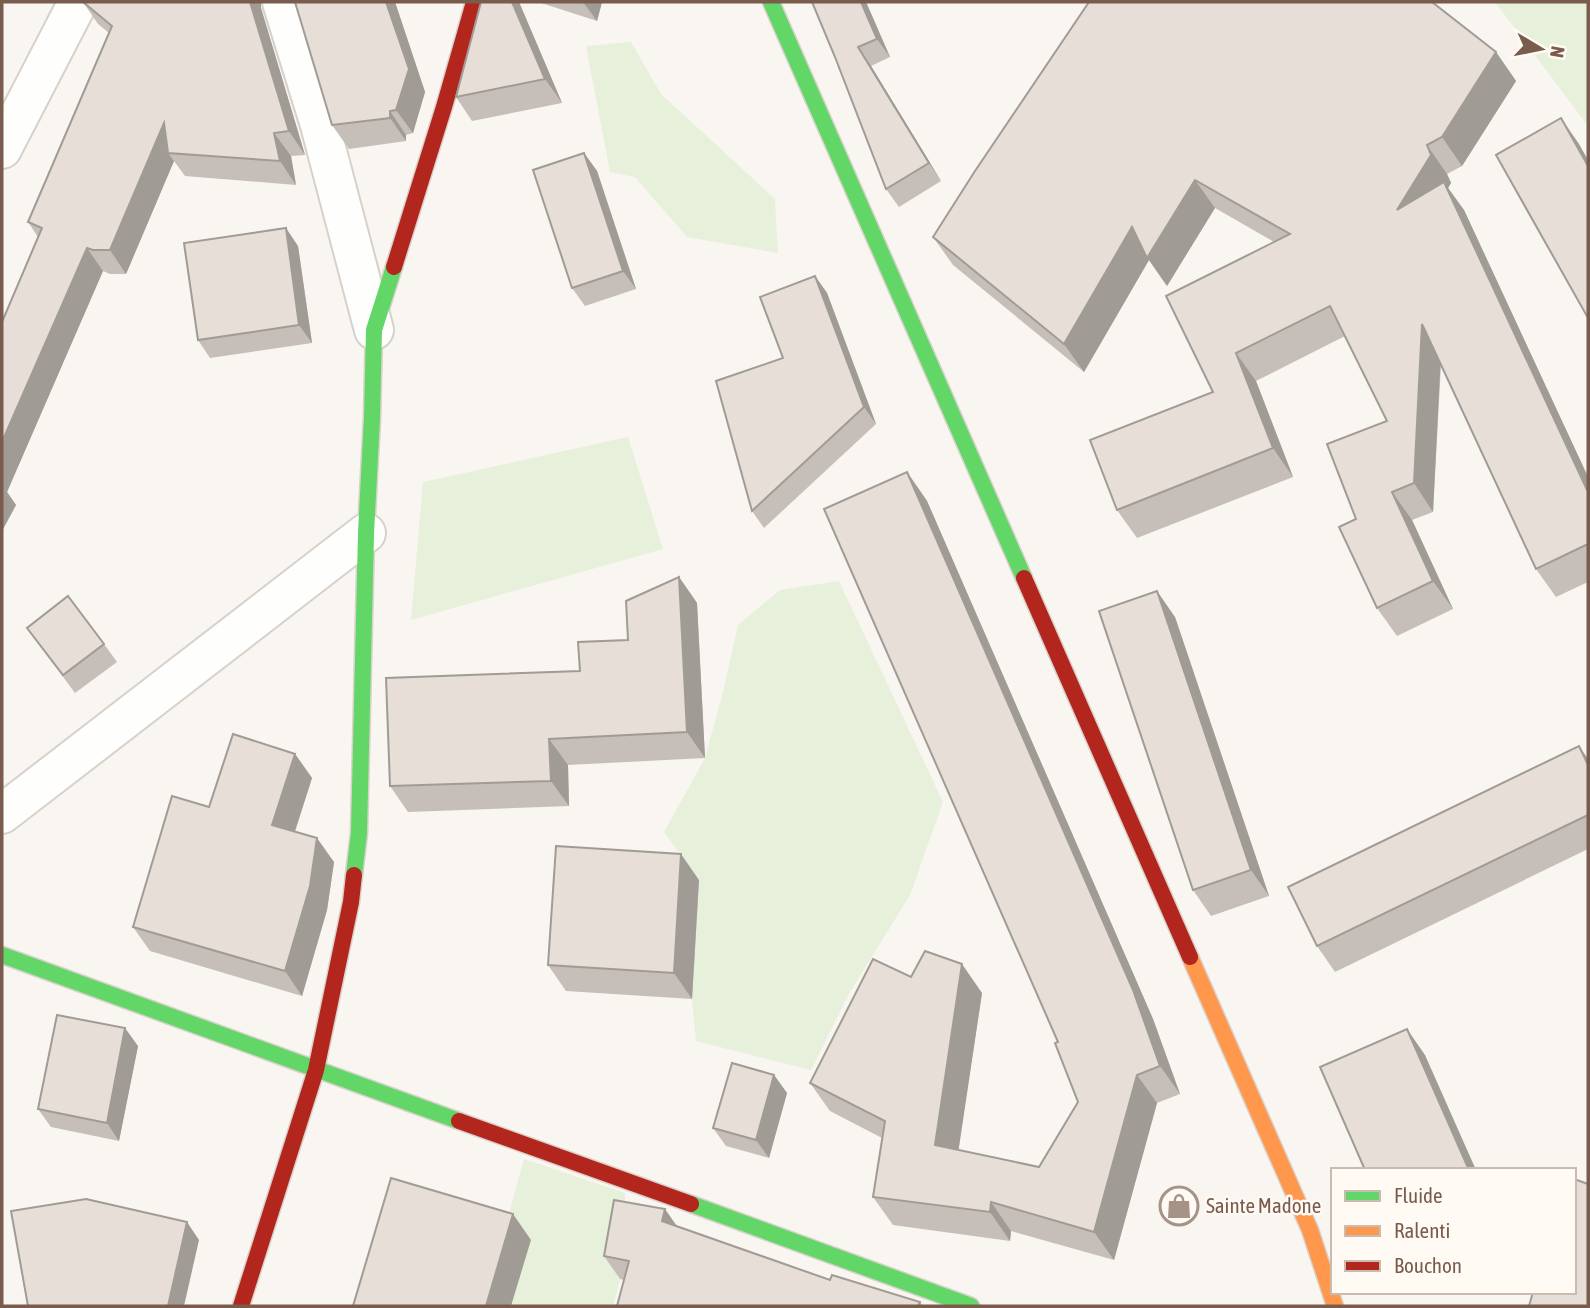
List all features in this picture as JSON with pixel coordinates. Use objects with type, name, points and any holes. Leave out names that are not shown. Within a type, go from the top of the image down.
[{"type":"street","points":[[2,149],[78,2]]},
{"type":"street","points":[[241,1306],[316,1070],[351,902],[359,833],[374,330],[320,125],[282,2]]},
{"type":"street","points":[[374,330],[474,2]]},
{"type":"street","points":[[771,2],[1310,1230],[1331,1294]]},
{"type":"street","points":[[2,814],[366,533]]},
{"type":"street","points":[[2,956],[971,1306]]},
{"type":"green space","points":[[1495,2],[1588,2],[1588,126]]},
{"type":"green space","points":[[631,42],[661,94],[775,199],[778,253],[687,237],[635,177],[610,172],[586,46]]},
{"type":"green space","points":[[628,437],[663,549],[411,620],[423,482]]},
{"type":"green space","points":[[839,581],[943,802],[910,895],[850,992],[811,1070],[696,1041],[692,999],[699,880],[664,832],[705,758],[738,625],[780,590]]},
{"type":"green space","points":[[524,1159],[625,1193],[625,1261],[613,1306],[392,1306],[491,1278]]},
{"type":"building","points":[[83,2],[250,2],[289,131],[274,133],[280,161],[168,153],[164,123],[110,250],[87,248],[2,442],[2,322],[42,228],[28,222],[112,26]]},
{"type":"building","points":[[295,2],[386,2],[409,69],[396,110],[390,111],[390,118],[332,125]]},
{"type":"building","points":[[481,2],[512,2],[545,79],[456,97]]},
{"type":"building","points":[[812,2],[861,2],[877,39],[858,47],[929,163],[886,189],[835,57]]},
{"type":"building","points":[[1089,2],[1432,2],[1496,52],[1442,137],[1427,145],[1431,155],[1397,210],[1444,182],[1588,492],[1588,544],[1536,569],[1422,324],[1414,483],[1392,492],[1433,581],[1377,608],[1339,527],[1356,519],[1327,444],[1387,421],[1330,306],[1236,353],[1273,448],[1117,510],[1090,440],[1213,392],[1166,296],[1290,234],[1195,180],[1147,258],[1132,227],[1064,344],[933,237]]},
{"type":"building","points":[[1561,118],[1588,166],[1588,318],[1496,155]]},
{"type":"building","points":[[584,153],[623,271],[572,288],[533,170]]},
{"type":"building","points":[[286,228],[299,325],[198,340],[184,243]]},
{"type":"building","points":[[815,276],[864,407],[752,511],[716,381],[783,358],[760,297]]},
{"type":"building","points":[[907,472],[1133,990],[1160,1066],[1137,1075],[1094,1232],[991,1202],[990,1212],[873,1197],[885,1121],[810,1083],[873,959],[911,977],[925,951],[962,964],[935,1145],[1039,1167],[1078,1102],[1055,1043],[1058,1042],[824,509]]},
{"type":"building","points":[[679,577],[687,732],[549,739],[551,781],[390,786],[386,678],[580,671],[578,642],[628,640],[626,601]]},
{"type":"building","points":[[1157,591],[1251,870],[1193,890],[1099,611]]},
{"type":"building","points":[[68,596],[104,644],[63,675],[27,628]]},
{"type":"building","points":[[233,734],[295,754],[272,825],[317,838],[310,886],[285,971],[133,927],[172,796],[209,807]]},
{"type":"building","points":[[1579,746],[1588,765],[1588,815],[1317,946],[1288,887]]},
{"type":"building","points":[[556,846],[681,854],[674,973],[548,965]]},
{"type":"building","points":[[57,1015],[125,1028],[107,1123],[38,1109]]},
{"type":"building","points":[[1407,1029],[1468,1168],[1364,1168],[1320,1067]]},
{"type":"building","points":[[732,1063],[774,1075],[756,1140],[713,1128]]},
{"type":"building","points":[[391,1178],[513,1214],[486,1306],[353,1306]]},
{"type":"building","points":[[1576,1180],[1588,1184],[1588,1306],[1529,1306],[1532,1294],[1576,1294]]},
{"type":"building","points":[[86,1199],[187,1222],[168,1306],[28,1306],[11,1211]]},
{"type":"building","points":[[614,1200],[665,1209],[662,1221],[830,1280],[832,1275],[920,1302],[918,1306],[617,1306],[629,1261],[604,1256]]},
{"type":"traffic: fast","points":[[771,2],[1024,578]]},
{"type":"traffic: fast","points":[[354,875],[359,833],[374,330],[394,267]]},
{"type":"traffic: fast","points":[[2,955],[459,1121]]},
{"type":"traffic: fast","points":[[691,1204],[971,1306]]},
{"type":"traffic: slow","points":[[1190,957],[1310,1230],[1331,1294]]},
{"type":"traffic: slow","points":[[1331,1294],[1335,1306]]},
{"type":"traffic: jam","points":[[394,267],[474,2]]},
{"type":"traffic: jam","points":[[1024,578],[1190,957]]},
{"type":"traffic: jam","points":[[241,1306],[316,1070],[351,902],[354,875]]},
{"type":"traffic: jam","points":[[459,1121],[691,1204]]},
{"type":"place","name":"Sainte Madone","points":[[1179,1206]]}]
